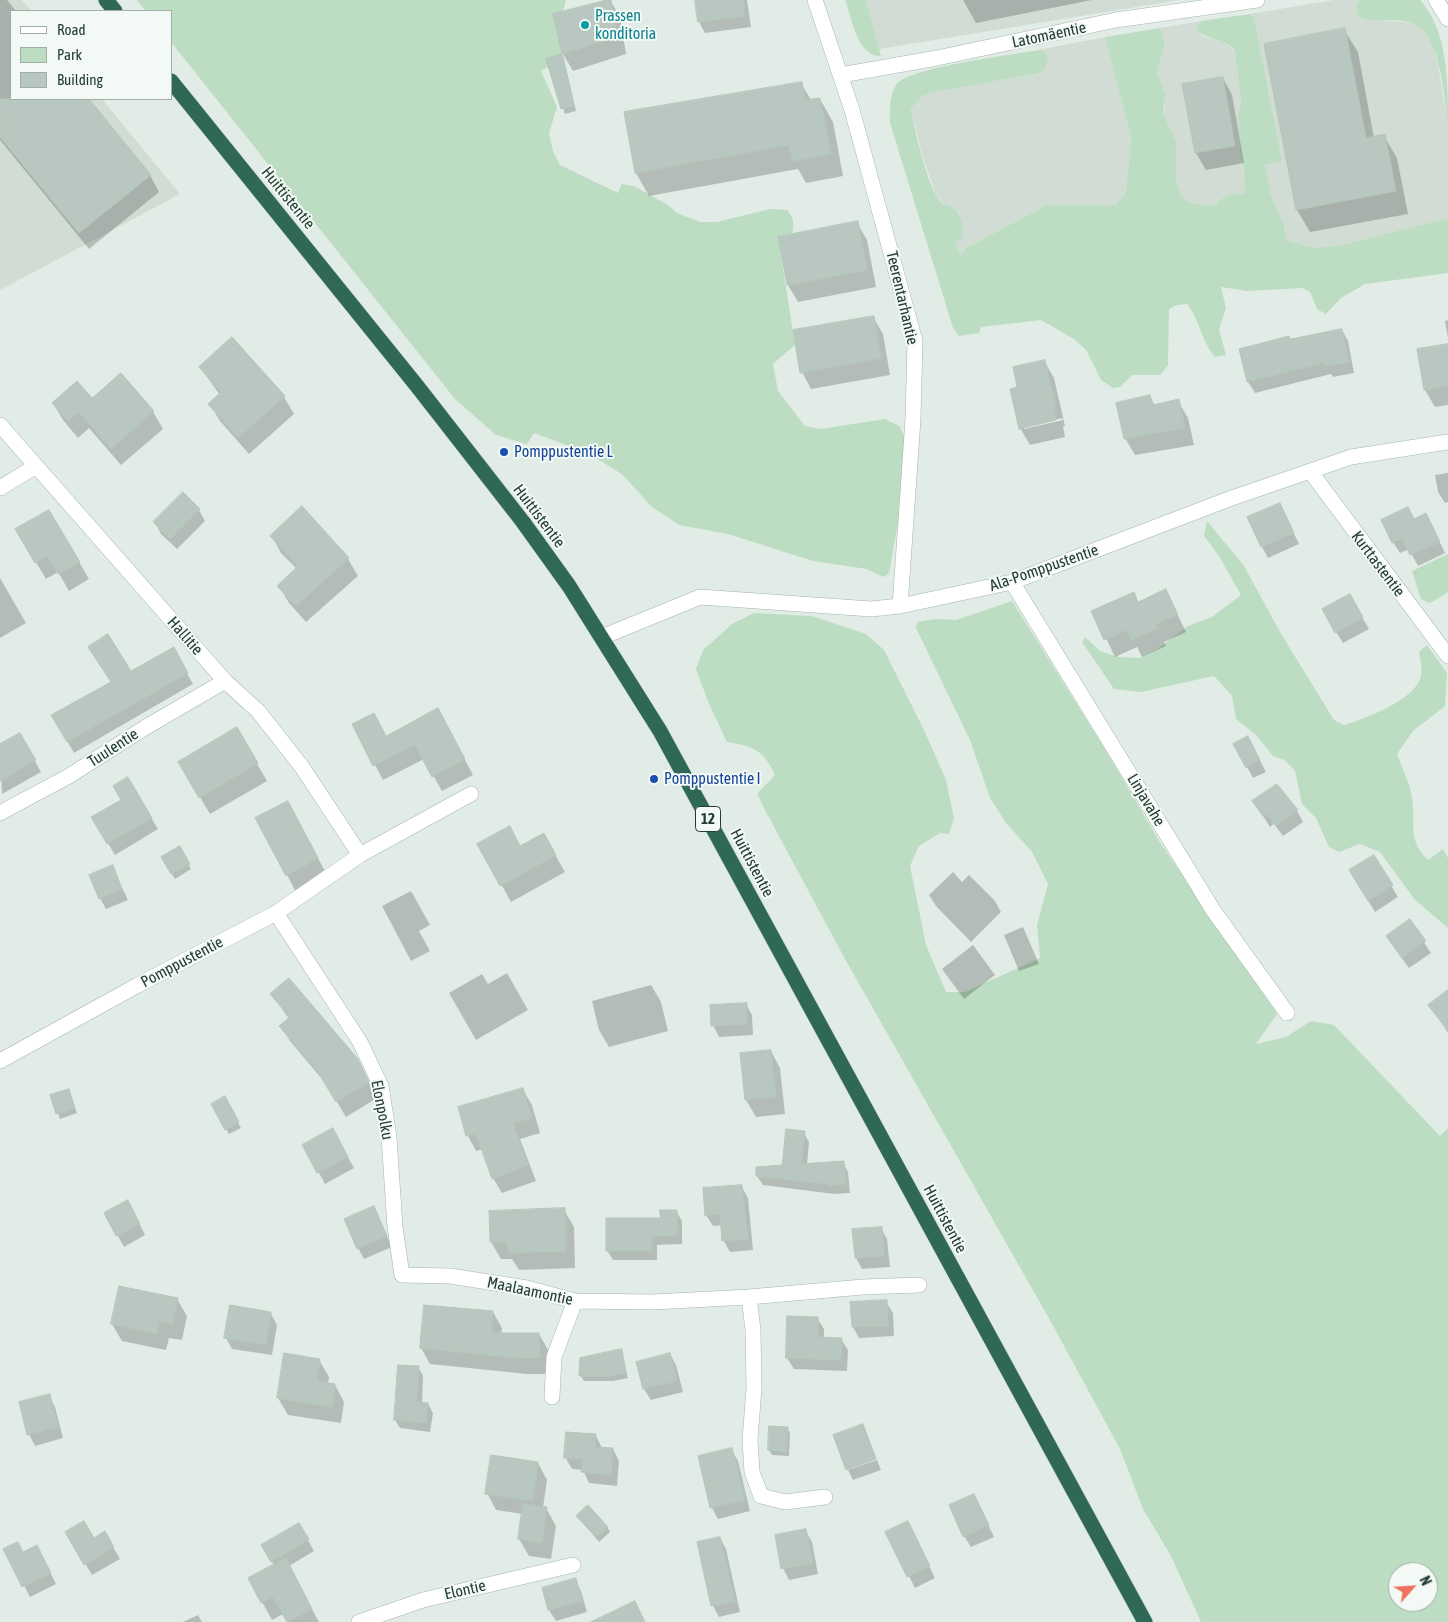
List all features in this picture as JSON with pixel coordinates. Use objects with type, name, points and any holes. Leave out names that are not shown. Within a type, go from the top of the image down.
[{"type":"highway","points":[[106,0],[114,10]]},
{"type":"highway","name":"Huittistentie","points":[[172,82],[482,469],[569,586],[602,637],[660,731],[1145,1622]]},
{"type":"street","name":"Teerentarhantie","points":[[815,0],[852,110],[914,341],[913,419],[900,606]]},
{"type":"street","name":"Latomäentie","points":[[841,75],[937,58],[1116,20],[1257,0]]},
{"type":"street","points":[[1436,0],[1448,19]]},
{"type":"street","name":"Hallitie","points":[[0,425],[225,681],[258,711],[302,766],[360,855]]},
{"type":"street","name":"Ala-Pomppustentie","points":[[602,637],[700,597],[872,609],[900,606],[1012,582],[1229,499],[1351,457],[1448,442]]},
{"type":"street","points":[[0,488],[36,466]]},
{"type":"street","name":"Kurttastentie","points":[[1310,471],[1448,656]]},
{"type":"street","name":"Linjavahe","points":[[1012,582],[1213,910],[1287,1013]]},
{"type":"street","name":"Tuulentie","points":[[0,812],[69,776],[146,727],[225,681]]},
{"type":"street","name":"Pomppustentie","points":[[0,1061],[138,985],[276,913],[360,855],[471,794]]},
{"type":"street","name":"Elonpolku","points":[[276,913],[360,1042],[381,1086],[389,1137],[395,1226],[402,1275]]},
{"type":"street","name":"Maalaamontie","points":[[402,1275],[450,1276],[527,1288],[575,1301],[653,1302],[919,1285]]},
{"type":"street","points":[[749,1297],[753,1330],[754,1388],[750,1440],[752,1472],[761,1496],[785,1502],[825,1497]]},
{"type":"street","points":[[552,1397],[554,1356],[575,1301]]},
{"type":"street","name":"Elontie","points":[[358,1622],[423,1600],[573,1565]]},
{"type":"shaded area","points":[[0,0],[22,0],[30,10],[10,10],[10,100],[103,100],[180,194],[0,290]]},
{"type":"shaded area","points":[[866,0],[1179,0],[879,49]]},
{"type":"shaded area","points":[[1334,0],[1359,0],[1356,8],[1357,15],[1363,19],[1413,23],[1421,28],[1432,42],[1448,124],[1448,218],[1341,245],[1314,248],[1286,240],[1284,225],[1271,195],[1265,165],[1282,161],[1254,17],[1250,14]]},
{"type":"shaded area","points":[[1201,21],[1196,30],[1204,37],[1223,41],[1235,51],[1241,101],[1238,118],[1240,151],[1246,187],[1245,193],[1232,195],[1210,206],[1189,202],[1181,196],[1178,190],[1175,169],[1176,141],[1163,113],[1165,107],[1157,72],[1165,44],[1160,28]]},
{"type":"shaded area","points":[[1105,37],[1131,138],[1126,192],[1115,205],[1047,205],[966,248],[960,255],[956,246],[963,232],[959,212],[944,205],[936,194],[923,158],[911,109],[922,96],[939,91],[1035,74],[1045,52],[1038,50]]},
{"type":"green space","points":[[137,0],[566,0],[561,20],[562,54],[550,66],[541,71],[557,107],[549,133],[553,151],[560,165],[618,193],[622,184],[634,186],[668,205],[677,213],[700,222],[717,222],[770,209],[787,210],[791,216],[794,224],[792,234],[778,237],[795,345],[773,364],[778,391],[805,426],[820,429],[885,419],[899,426],[905,437],[899,516],[889,574],[883,577],[867,569],[813,561],[728,534],[679,525],[652,507],[623,475],[590,454],[534,433],[527,444],[496,435],[455,399],[172,43],[172,10],[145,10]]},
{"type":"green space","points":[[845,0],[866,0],[881,56],[873,55],[861,43],[853,26]]},
{"type":"green space","points":[[1359,0],[1420,0],[1429,12],[1436,26],[1445,57],[1448,124],[1435,52],[1422,29],[1412,23],[1363,19],[1357,15],[1356,8]]},
{"type":"green space","points":[[1250,14],[1254,17],[1282,161],[1265,165],[1271,195],[1284,225],[1286,240],[1314,248],[1341,245],[1448,218],[1448,273],[1365,284],[1341,298],[1326,314],[1317,309],[1310,292],[1303,288],[1247,291],[1221,287],[1226,308],[1219,330],[1226,355],[1215,357],[1210,351],[1187,304],[1177,305],[1169,309],[1168,365],[1160,375],[1132,375],[1120,387],[1113,388],[1101,380],[1086,350],[1074,339],[1041,320],[981,327],[979,333],[959,336],[953,328],[890,123],[891,99],[896,85],[904,79],[939,67],[985,59],[1038,50],[1045,52],[1048,59],[1044,70],[1035,74],[939,91],[922,96],[911,109],[923,160],[933,188],[944,205],[955,209],[961,217],[963,227],[962,239],[958,241],[956,246],[960,255],[966,248],[1047,205],[1115,205],[1126,192],[1131,138],[1105,37],[1160,28],[1165,44],[1157,72],[1165,95],[1163,113],[1176,141],[1176,180],[1181,196],[1189,202],[1209,206],[1216,204],[1227,195],[1245,193],[1238,117],[1241,101],[1235,51],[1226,43],[1206,36],[1196,30],[1201,21]]},
{"type":"green space","points":[[1207,521],[1244,566],[1280,632],[1334,720],[1344,725],[1353,722],[1388,707],[1410,693],[1417,685],[1421,676],[1422,667],[1419,652],[1427,645],[1447,673],[1445,706],[1413,731],[1397,754],[1411,792],[1417,846],[1428,860],[1443,849],[1448,858],[1448,928],[1415,900],[1380,852],[1360,844],[1339,852],[1329,847],[1316,818],[1302,804],[1295,771],[1285,760],[1273,756],[1255,734],[1236,719],[1232,696],[1214,676],[1141,692],[1114,689],[1082,642],[1085,637],[1100,651],[1118,657],[1140,658],[1156,650],[1188,626],[1212,617],[1241,595],[1219,556],[1204,536]]},
{"type":"green space","points":[[1448,554],[1448,592],[1430,603],[1421,599],[1412,571]]},
{"type":"green space","points":[[1012,601],[1106,751],[1161,844],[1277,1014],[1256,1044],[1286,1037],[1311,1021],[1334,1025],[1440,1136],[1448,1128],[1448,1622],[1201,1622],[1171,1556],[1143,1509],[1120,1449],[1051,1322],[845,959],[765,810],[757,794],[775,775],[771,767],[767,760],[757,751],[744,745],[727,742],[709,704],[696,669],[703,650],[732,624],[754,613],[812,616],[866,634],[884,650],[924,730],[946,780],[954,818],[949,834],[940,833],[919,846],[910,866],[926,945],[946,992],[965,992],[1040,958],[1037,925],[1048,884],[1032,852],[1006,823],[990,798],[970,740],[916,628],[917,622],[936,619],[956,620]]},
{"type":"building","name":"Prassen konditoria","points":[[611,0],[617,37],[562,54],[553,14]]},
{"type":"building","points":[[695,0],[743,0],[745,16],[698,22]]},
{"type":"building","points":[[1345,28],[1366,138],[1385,134],[1396,191],[1296,210],[1264,44]]},
{"type":"building","points":[[562,54],[574,106],[561,109],[546,59]]},
{"type":"building","points":[[1223,77],[1235,146],[1195,153],[1182,84]]},
{"type":"building","points":[[802,82],[805,100],[820,98],[831,154],[792,161],[789,145],[635,173],[624,112]]},
{"type":"building","points":[[0,99],[90,100],[151,175],[79,233],[0,137]]},
{"type":"building","points":[[858,221],[867,270],[787,285],[778,237]]},
{"type":"building","points":[[874,316],[881,358],[800,373],[793,330]]},
{"type":"building","points":[[1342,329],[1349,362],[1325,366],[1324,363],[1247,382],[1239,349],[1289,336],[1290,339]]},
{"type":"building","points":[[232,337],[285,396],[238,438],[208,404],[221,392],[199,367]]},
{"type":"building","points":[[1448,344],[1448,386],[1424,390],[1417,349]]},
{"type":"building","points":[[1045,360],[1056,409],[1054,409],[1056,420],[1019,429],[1010,389],[1017,387],[1013,367]]},
{"type":"building","points":[[121,373],[154,411],[111,449],[79,412],[68,421],[52,403],[77,381],[92,398]]},
{"type":"building","points":[[1150,395],[1153,405],[1179,399],[1185,428],[1124,439],[1116,403]]},
{"type":"building","points":[[183,492],[200,509],[170,539],[153,522]]},
{"type":"building","points":[[1280,503],[1294,533],[1261,547],[1247,517]]},
{"type":"building","points":[[302,506],[349,558],[296,606],[277,586],[298,566],[270,536]]},
{"type":"building","points":[[1408,507],[1414,519],[1426,513],[1440,542],[1410,555],[1402,538],[1392,543],[1381,520]]},
{"type":"building","points":[[49,510],[80,562],[58,574],[47,556],[35,563],[15,529]]},
{"type":"building","points":[[1166,589],[1178,615],[1155,624],[1157,629],[1131,640],[1127,630],[1104,640],[1091,611],[1134,592],[1138,602]]},
{"type":"building","points":[[1350,594],[1363,617],[1335,633],[1322,609]]},
{"type":"building","points":[[108,634],[131,671],[174,647],[188,673],[67,742],[51,715],[111,682],[88,647]]},
{"type":"building","points":[[438,708],[465,759],[432,777],[415,745],[373,766],[352,724],[374,713],[386,736]]},
{"type":"building","points":[[237,727],[258,763],[199,798],[178,762]]},
{"type":"building","points":[[20,733],[36,760],[0,781],[0,744]]},
{"type":"building","points":[[1248,736],[1260,760],[1246,768],[1233,744]]},
{"type":"building","points":[[128,777],[152,818],[107,844],[91,817],[121,800],[113,786]]},
{"type":"building","points":[[1277,784],[1298,810],[1276,826],[1267,814],[1263,816],[1252,801]]},
{"type":"building","points":[[288,801],[318,858],[286,876],[255,818]]},
{"type":"building","points":[[510,826],[520,846],[544,833],[556,855],[500,886],[477,844]]},
{"type":"building","points":[[180,846],[190,864],[171,874],[161,857]]},
{"type":"building","points":[[1374,855],[1393,885],[1368,901],[1349,870]]},
{"type":"building","points":[[113,865],[122,889],[99,899],[89,875]]},
{"type":"building","points":[[1410,919],[1426,941],[1402,958],[1386,936]]},
{"type":"building","points":[[289,978],[358,1059],[369,1082],[336,1102],[316,1069],[279,1026],[290,1017],[270,994]]},
{"type":"building","points":[[1448,990],[1448,1031],[1428,1005]]},
{"type":"building","points":[[747,1003],[747,1024],[711,1026],[710,1005]]},
{"type":"building","points":[[771,1050],[776,1097],[745,1100],[740,1053]]},
{"type":"building","points":[[523,1088],[532,1118],[513,1123],[528,1165],[492,1179],[476,1134],[466,1136],[458,1107]]},
{"type":"building","points":[[69,1089],[75,1108],[56,1114],[50,1095]]},
{"type":"building","points":[[225,1096],[239,1122],[225,1130],[211,1104]]},
{"type":"building","points":[[333,1128],[348,1157],[317,1173],[302,1145]]},
{"type":"building","points":[[786,1129],[805,1131],[801,1164],[844,1161],[846,1184],[827,1186],[827,1184],[756,1176],[756,1167],[782,1165]]},
{"type":"building","points":[[742,1185],[748,1239],[722,1241],[720,1214],[705,1216],[703,1188]]},
{"type":"building","points":[[128,1200],[140,1224],[116,1236],[104,1213]]},
{"type":"building","points":[[374,1206],[387,1236],[357,1249],[344,1219]]},
{"type":"building","points":[[565,1208],[566,1251],[508,1253],[507,1242],[490,1242],[489,1211]]},
{"type":"building","points":[[660,1210],[677,1210],[677,1235],[652,1236],[652,1251],[606,1251],[606,1218],[660,1218]]},
{"type":"building","points":[[882,1227],[884,1256],[855,1258],[852,1229]]},
{"type":"building","points":[[119,1286],[178,1298],[172,1324],[159,1321],[157,1334],[111,1324]]},
{"type":"building","points":[[887,1300],[888,1326],[852,1327],[850,1302]]},
{"type":"building","points":[[230,1305],[271,1312],[266,1345],[224,1338]]},
{"type":"building","points":[[424,1305],[493,1311],[491,1333],[539,1333],[540,1358],[517,1358],[420,1348]]},
{"type":"building","points":[[787,1316],[818,1317],[818,1337],[842,1338],[841,1360],[786,1358]]},
{"type":"building","points":[[622,1349],[626,1373],[609,1376],[579,1376],[580,1358]]},
{"type":"building","points":[[284,1353],[320,1359],[317,1381],[335,1384],[332,1407],[277,1398]]},
{"type":"building","points":[[670,1353],[677,1381],[643,1389],[636,1362]]},
{"type":"building","points":[[398,1365],[419,1366],[417,1402],[428,1403],[426,1423],[394,1420]]},
{"type":"building","points":[[50,1394],[58,1427],[27,1435],[19,1402]]},
{"type":"building","points":[[863,1424],[876,1459],[846,1470],[833,1435]]},
{"type":"building","points":[[769,1426],[788,1427],[786,1452],[768,1450]]},
{"type":"building","points":[[566,1432],[596,1434],[595,1447],[613,1448],[611,1475],[581,1472],[583,1459],[564,1458]]},
{"type":"building","points":[[732,1448],[745,1500],[710,1508],[698,1456]]},
{"type":"building","points":[[491,1455],[538,1462],[533,1501],[485,1494]]},
{"type":"building","points":[[974,1494],[989,1525],[963,1537],[949,1505]]},
{"type":"building","points":[[523,1504],[547,1507],[542,1543],[518,1539]]},
{"type":"building","points":[[588,1505],[608,1527],[596,1537],[576,1516]]},
{"type":"building","points":[[84,1521],[94,1538],[105,1531],[114,1547],[84,1565],[65,1532]]},
{"type":"building","points":[[908,1521],[930,1566],[907,1577],[885,1532]]},
{"type":"building","points":[[299,1523],[309,1539],[271,1562],[261,1545]]},
{"type":"building","points":[[806,1529],[813,1563],[781,1569],[775,1535]]},
{"type":"building","points":[[720,1537],[735,1601],[711,1606],[697,1542]]},
{"type":"building","points":[[18,1542],[23,1552],[37,1545],[51,1573],[22,1587],[3,1549]]},
{"type":"building","points":[[286,1558],[312,1609],[287,1622],[273,1597],[261,1603],[248,1578]]},
{"type":"building","points":[[576,1578],[582,1601],[548,1610],[542,1588]]},
{"type":"building","points":[[635,1601],[645,1622],[591,1622]]},
{"type":"place","name":"Prassen konditoria","points":[[585,25]]},
{"type":"place","name":"Pomppustentie L","points":[[504,452]]},
{"type":"place","name":"Pomppustentie I","points":[[654,779]]}]
